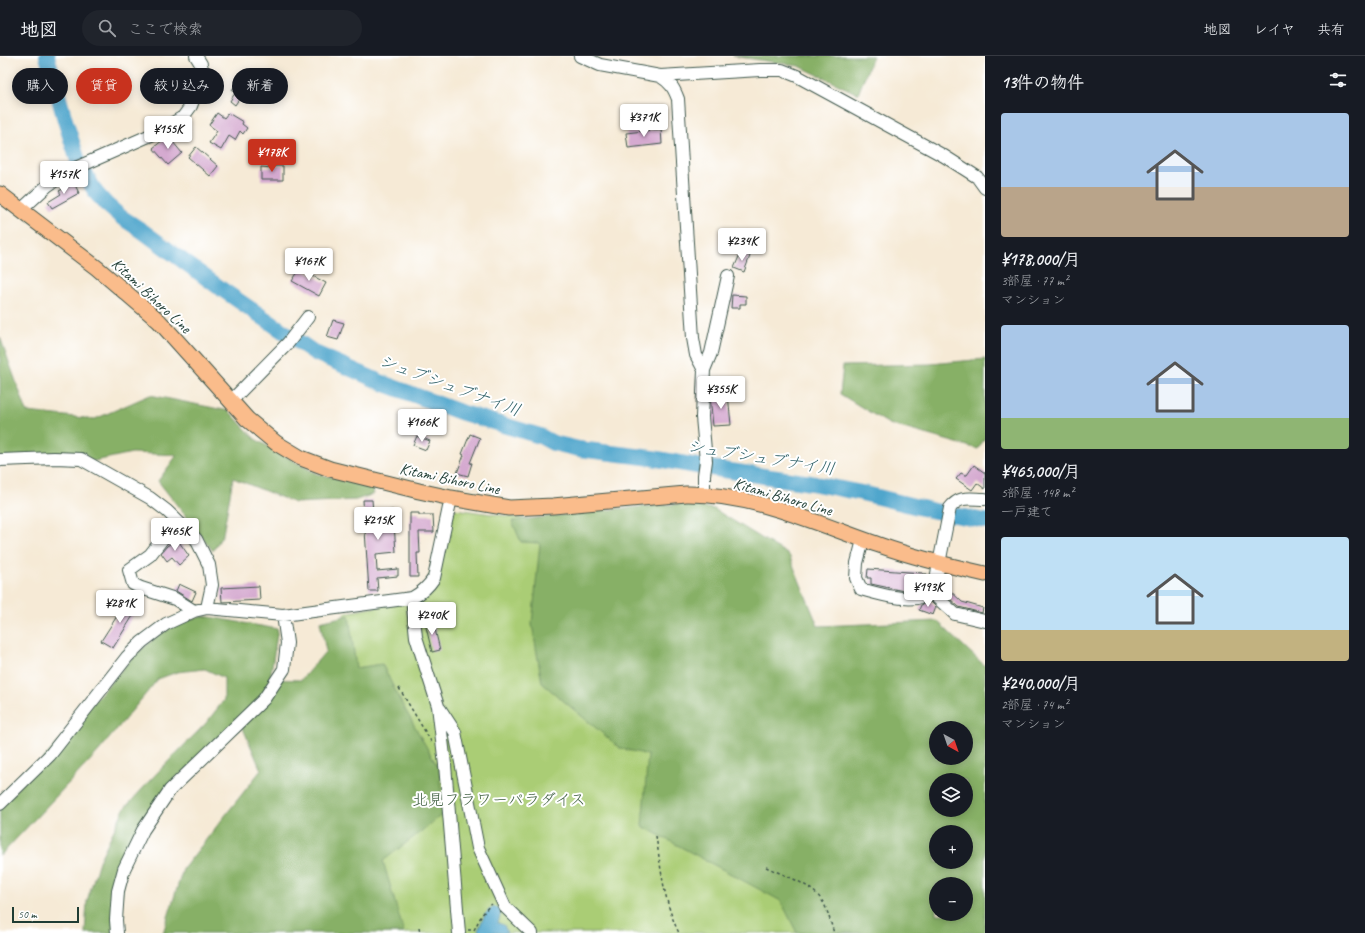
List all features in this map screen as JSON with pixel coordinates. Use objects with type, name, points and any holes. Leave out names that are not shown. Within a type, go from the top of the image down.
[{"type":"main road","name":"Kitami Bihoro Line","points":[[0,194],[97,268],[159,321],[247,419],[276,443],[301,458],[330,469],[451,498],[509,508],[554,506],[704,494],[748,501],[939,564],[985,574]]},
{"type":"street","points":[[21,210],[47,186],[71,170],[160,131],[183,117],[191,106],[203,74],[201,64],[196,56]]},
{"type":"street","points":[[580,56],[600,65],[660,76],[782,70],[797,76],[944,156],[977,177],[985,188]]},
{"type":"street","points":[[660,76],[669,82],[675,90],[678,99],[693,338],[696,355],[704,370]]},
{"type":"street","points":[[704,494],[706,461],[702,418],[704,370],[711,353],[728,276]]},
{"type":"street","points":[[231,401],[288,343],[308,317]]},
{"type":"street","points":[[0,460],[54,458],[81,459],[150,498],[167,511],[196,540],[209,565],[212,585],[207,608]]},
{"type":"street","points":[[0,804],[50,755],[127,657],[142,642],[166,624],[194,611],[207,608],[283,615],[412,598],[420,594],[427,588],[434,578],[451,498]]},
{"type":"street","points":[[933,594],[950,508],[955,502],[962,498],[985,499]]},
{"type":"street","points":[[182,526],[164,537],[150,555],[129,570],[133,584],[175,599],[194,611]]},
{"type":"street","points":[[864,540],[857,563],[856,578],[861,589],[878,594],[898,597],[917,598],[933,594]]},
{"type":"street","points":[[933,594],[955,614],[985,621]]},
{"type":"street","points":[[412,598],[416,637],[438,706],[445,765],[459,931]]},
{"type":"street","points":[[118,933],[116,920],[118,891],[124,870],[143,830],[170,790],[264,699],[284,669],[287,643],[283,615]]},
{"type":"street","points":[[438,706],[456,732],[478,848],[505,907],[532,933]]},
{"type":"path","points":[[399,688],[433,746]]},
{"type":"path","points":[[656,836],[664,891],[679,933]]},
{"type":"path","points":[[766,867],[806,885],[813,891],[825,905],[834,933]]},
{"type":"path","points":[[459,931],[474,930],[480,916],[494,903],[505,907]]},
{"type":"path","points":[[419,928],[420,933]]},
{"type":"green space","points":[[733,56],[873,56],[858,94],[799,66]]},
{"type":"green space","points":[[0,337],[27,412],[95,419],[150,395],[229,411],[255,439],[317,474],[371,485],[374,494],[356,500],[295,503],[233,478],[223,534],[213,551],[158,481],[177,455],[132,453],[95,461],[0,464]]},
{"type":"green space","points":[[985,359],[985,438],[978,449],[889,424],[840,394],[843,366],[930,364]]},
{"type":"green space","points":[[680,504],[714,509],[789,555],[818,626],[937,621],[985,666],[985,933],[797,933],[781,901],[642,826],[648,755],[620,748],[542,683],[532,624],[540,543],[521,542],[512,521],[614,509]]},
{"type":"green space","name":"北見フラワーパラダイス","points":[[455,509],[543,521],[871,933],[380,933],[348,670],[344,613],[420,599]]},
{"type":"green space","points":[[349,615],[356,668],[382,664],[402,704],[439,769],[443,814],[383,861],[404,933],[163,933],[183,869],[261,770],[242,726],[176,778],[131,845],[114,933],[85,933],[87,901],[99,861],[124,809],[206,723],[224,700],[224,678],[205,669],[177,672],[158,679],[98,752],[0,856],[0,808],[132,658],[158,635],[180,622],[204,616],[278,629],[270,679],[301,680],[326,651],[320,622]]},
{"type":"water","points":[[493,907],[500,908],[501,913],[498,923],[504,925],[507,933],[479,933],[478,930],[485,914]]},
{"type":"building","points":[[217,113],[224,118],[228,113],[243,122],[242,124],[247,128],[243,134],[240,131],[235,140],[229,136],[221,150],[209,143],[217,131],[209,125]]},
{"type":"building","points":[[661,129],[662,144],[628,148],[626,133]]},
{"type":"building","points":[[168,136],[182,153],[168,165],[153,148]]},
{"type":"building","points":[[196,147],[218,166],[210,176],[188,157]]},
{"type":"building","points":[[272,166],[283,166],[283,180],[261,180],[261,167],[272,168]]},
{"type":"building","points":[[74,183],[79,193],[52,208],[48,202],[61,194],[59,191]]},
{"type":"building","points":[[741,252],[750,256],[744,272],[734,268]]},
{"type":"building","points":[[300,269],[326,283],[319,296],[292,281]]},
{"type":"building","points":[[732,295],[746,296],[746,304],[740,304],[740,308],[731,308]]},
{"type":"building","points":[[333,320],[344,323],[338,340],[327,337]]},
{"type":"building","points":[[728,394],[731,425],[713,426],[710,396]]},
{"type":"building","points":[[470,434],[480,438],[470,463],[472,463],[468,476],[457,473],[464,455],[462,454]]},
{"type":"building","points":[[417,436],[430,441],[426,450],[413,445]]},
{"type":"building","points":[[974,465],[985,473],[985,489],[977,483],[972,490],[956,479],[961,473],[967,475]]},
{"type":"building","points":[[363,500],[372,500],[373,512],[393,510],[396,552],[376,554],[377,571],[398,569],[398,576],[377,578],[378,591],[369,591]]},
{"type":"building","points":[[410,513],[419,513],[419,515],[433,515],[434,532],[419,532],[420,553],[417,553],[418,577],[410,577]]},
{"type":"building","points":[[177,539],[189,556],[179,565],[172,557],[167,561],[161,553],[167,546]]},
{"type":"building","points":[[868,569],[927,574],[925,586],[927,587],[916,591],[904,591],[871,584],[871,578],[867,578]]},
{"type":"building","points":[[179,584],[196,592],[192,601],[176,591]]},
{"type":"building","points":[[943,584],[962,602],[983,608],[982,613],[959,607],[941,591]]},
{"type":"building","points":[[259,586],[260,600],[222,602],[221,588]]},
{"type":"building","points":[[128,599],[139,606],[113,648],[101,641]]},
{"type":"building","points":[[931,602],[936,607],[933,615],[919,610],[921,605]]},
{"type":"building","points":[[433,621],[440,650],[432,652],[425,623]]},
{"type":"waterway","name":"シュブシュブナイ川","points":[[47,56],[78,161],[96,193],[121,217],[220,288],[315,353],[385,384],[460,412],[540,436],[553,443],[579,449],[652,458],[811,483],[985,521]]}]
